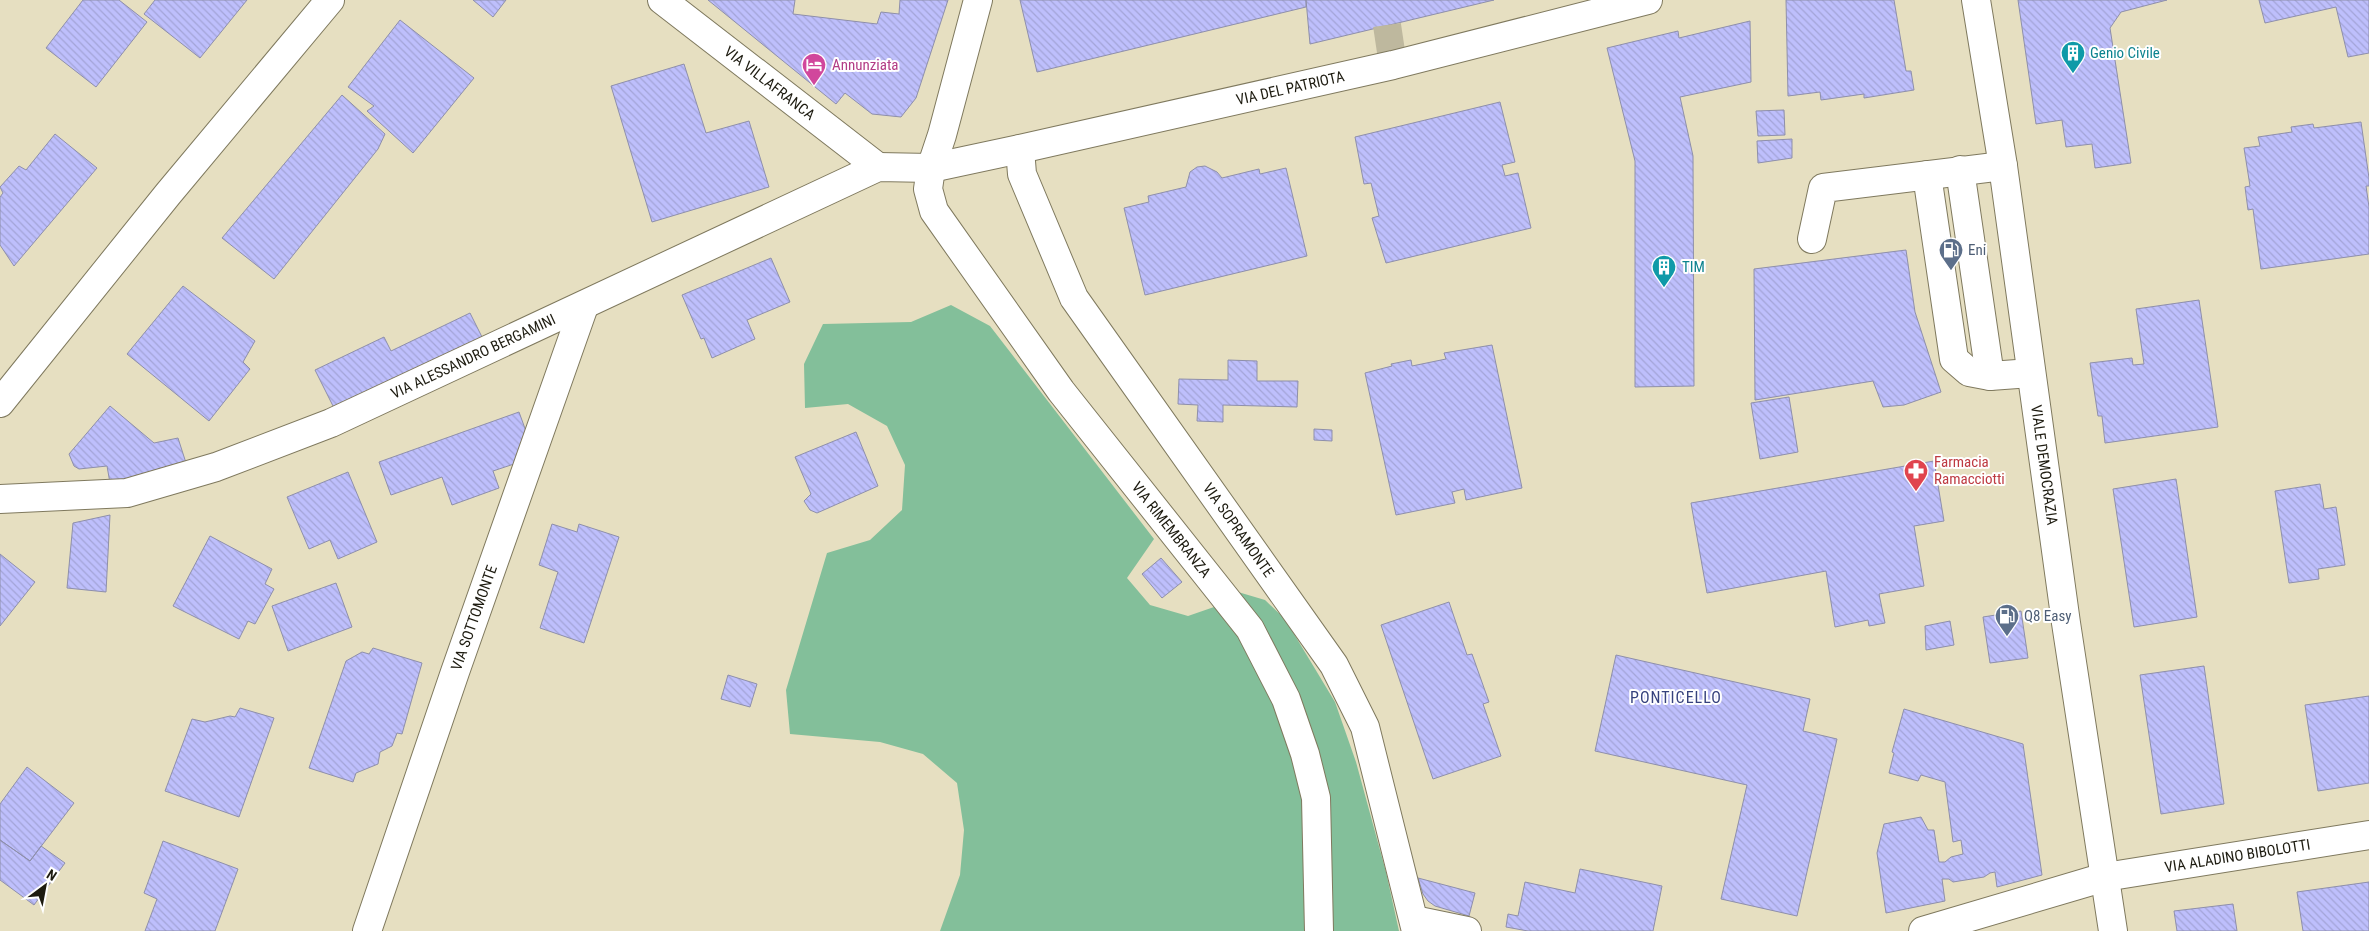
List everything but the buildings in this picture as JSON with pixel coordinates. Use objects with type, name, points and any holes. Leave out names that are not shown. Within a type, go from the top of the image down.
[{"type":"street","points":[[0,403],[168,194],[330,0]]},
{"type":"street","name":"VIA VILLAFRANCA","points":[[662,0],[878,167]]},
{"type":"street","name":"VIA RIMEMBRANZA","points":[[978,0],[942,136],[931,168],[928,189],[934,211],[1061,391],[1250,629],[1282,690],[1305,754],[1316,798],[1319,931]]},
{"type":"street","name":"VIA DEL PATRIOTA","points":[[931,168],[1393,65],[1648,0]]},
{"type":"street","name":"VIALE DEMOCRAZIA","points":[[1976,0],[2003,166],[2067,633],[2113,931]]},
{"type":"street","name":"VIA SOPRAMONTE","points":[[1020,149],[1022,174],[1074,298],[1334,665],[1365,728],[1415,925]]},
{"type":"street","points":[[1812,239],[1823,188],[2003,166]]},
{"type":"street","name":"VIA ALESSANDRO BERGAMINI","points":[[0,499],[127,493],[216,467],[331,423],[878,167],[931,168]]},
{"type":"street","points":[[1960,170],[1990,376]]},
{"type":"street","points":[[1927,175],[1954,359],[1969,372],[1990,376],[2031,373]]},
{"type":"street","name":"VIA SOTTOMONTE","points":[[367,931],[452,681],[584,306]]},
{"type":"street","name":"VIA ALADINO BIBOLOTTI","points":[[1922,931],[2105,877],[2369,835]]},
{"type":"street","points":[[1415,925],[1467,931]]},
{"type":"green space","points":[[951,305],[990,326],[1154,539],[1127,578],[1150,605],[1188,616],[1214,607],[1238,592],[1265,600],[1285,619],[1335,702],[1356,762],[1386,872],[1399,931],[940,931],[960,875],[964,830],[957,783],[923,754],[880,742],[790,734],[786,690],[827,553],[870,540],[902,510],[905,465],[887,426],[848,404],[805,408],[804,364],[823,324],[911,322]]},
{"type":"tunnel","points":[[1387,25],[1393,65]]},
{"type":"place","name":"Genio Civile","points":[[2073,74]]},
{"type":"place","name":"Annunziata","points":[[814,86]]},
{"type":"place","name":"Eni","points":[[1951,271]]},
{"type":"place","name":"TIM","points":[[1664,288]]},
{"type":"place","name":"Farmacia Ramacciotti","points":[[1916,492]]},
{"type":"place","name":"Q8 Easy","points":[[2007,637]]},
{"type":"district","name":"PONTICELLO","points":[[1676,697]]}]
